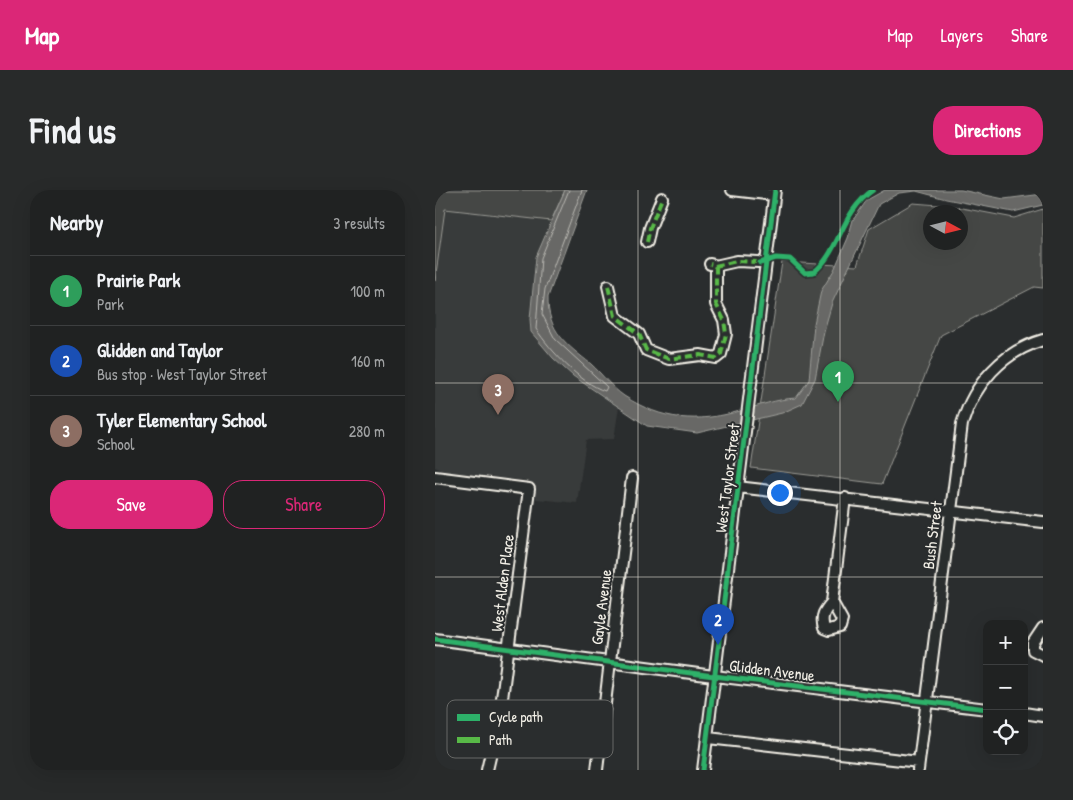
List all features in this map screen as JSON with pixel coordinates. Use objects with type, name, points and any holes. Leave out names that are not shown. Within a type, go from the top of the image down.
[{"type":"street","points":[[732,190],[775,193]]},
{"type":"street","name":"West Taylor Street","points":[[703,770],[775,193]]},
{"type":"street","points":[[647,242],[661,198]]},
{"type":"street","points":[[608,286],[615,316],[639,334],[647,350],[669,359],[700,355],[716,358],[721,354],[726,334],[723,320],[716,304],[712,265],[737,260],[758,262]]},
{"type":"street","name":"Bush Street","points":[[918,766],[960,433],[973,396],[990,373],[1003,361],[1027,346],[1043,340]]},
{"type":"street","name":"West Alden Place","points":[[435,477],[529,488],[502,700]]},
{"type":"street","name":"Gayle Avenue","points":[[605,700],[632,478]]},
{"type":"street","points":[[737,487],[1043,522]]},
{"type":"street","points":[[832,602],[845,498]]},
{"type":"street","points":[[1043,628],[1033,643],[1033,650],[1043,655]]},
{"type":"street","name":"Glidden Avenue","points":[[435,639],[509,650],[983,708]]},
{"type":"street","points":[[1028,714],[1043,716]]},
{"type":"street","points":[[708,738],[918,766]]},
{"type":"shaded area","points":[[435,190],[565,190],[551,221],[445,209],[435,281]]},
{"type":"shaded area","points":[[913,203],[938,205],[923,205],[923,250],[968,250],[968,209],[1014,218],[1043,209],[1043,288],[1034,287],[941,335],[882,484],[751,468],[782,262],[857,266],[869,229]]},
{"type":"shaded area","points":[[445,209],[551,221],[536,257],[530,319],[531,332],[553,358],[573,376],[619,407],[614,439],[586,440],[577,503],[536,499],[535,485],[524,481],[443,471],[435,467],[435,281]]},
{"type":"water","points":[[565,190],[587,190],[548,297],[551,319],[555,328],[574,350],[624,396],[652,411],[666,415],[694,418],[724,415],[775,401],[796,398],[809,380],[814,324],[821,291],[834,270],[848,238],[853,220],[867,200],[885,190],[961,190],[1004,199],[1043,194],[1043,205],[1013,212],[916,191],[899,193],[879,204],[832,303],[824,331],[815,379],[802,404],[782,413],[697,433],[647,426],[573,376],[553,358],[531,332],[530,319],[536,257]]},
{"type":"marked path","points":[[647,242],[650,228],[662,198]]},
{"type":"marked path","points":[[715,266],[737,261],[758,262]]},
{"type":"marked path","points":[[608,286],[615,316],[639,334],[646,350],[669,359],[700,355],[716,358],[721,354],[726,334],[724,320],[716,304],[716,268],[710,264]]},
{"type":"cycle path","points":[[703,770],[775,190]]},
{"type":"cycle path","points":[[760,263],[776,258],[790,259],[805,273],[814,272],[830,253],[854,209],[873,190]]},
{"type":"cycle path","points":[[435,639],[706,675],[983,709]]},
{"type":"place","name":"Prairie Park","points":[[838,402]]},
{"type":"place","name":"Tyler Elementary School","points":[[498,415]]},
{"type":"place","name":"Glidden and Taylor","points":[[718,645]]}]
